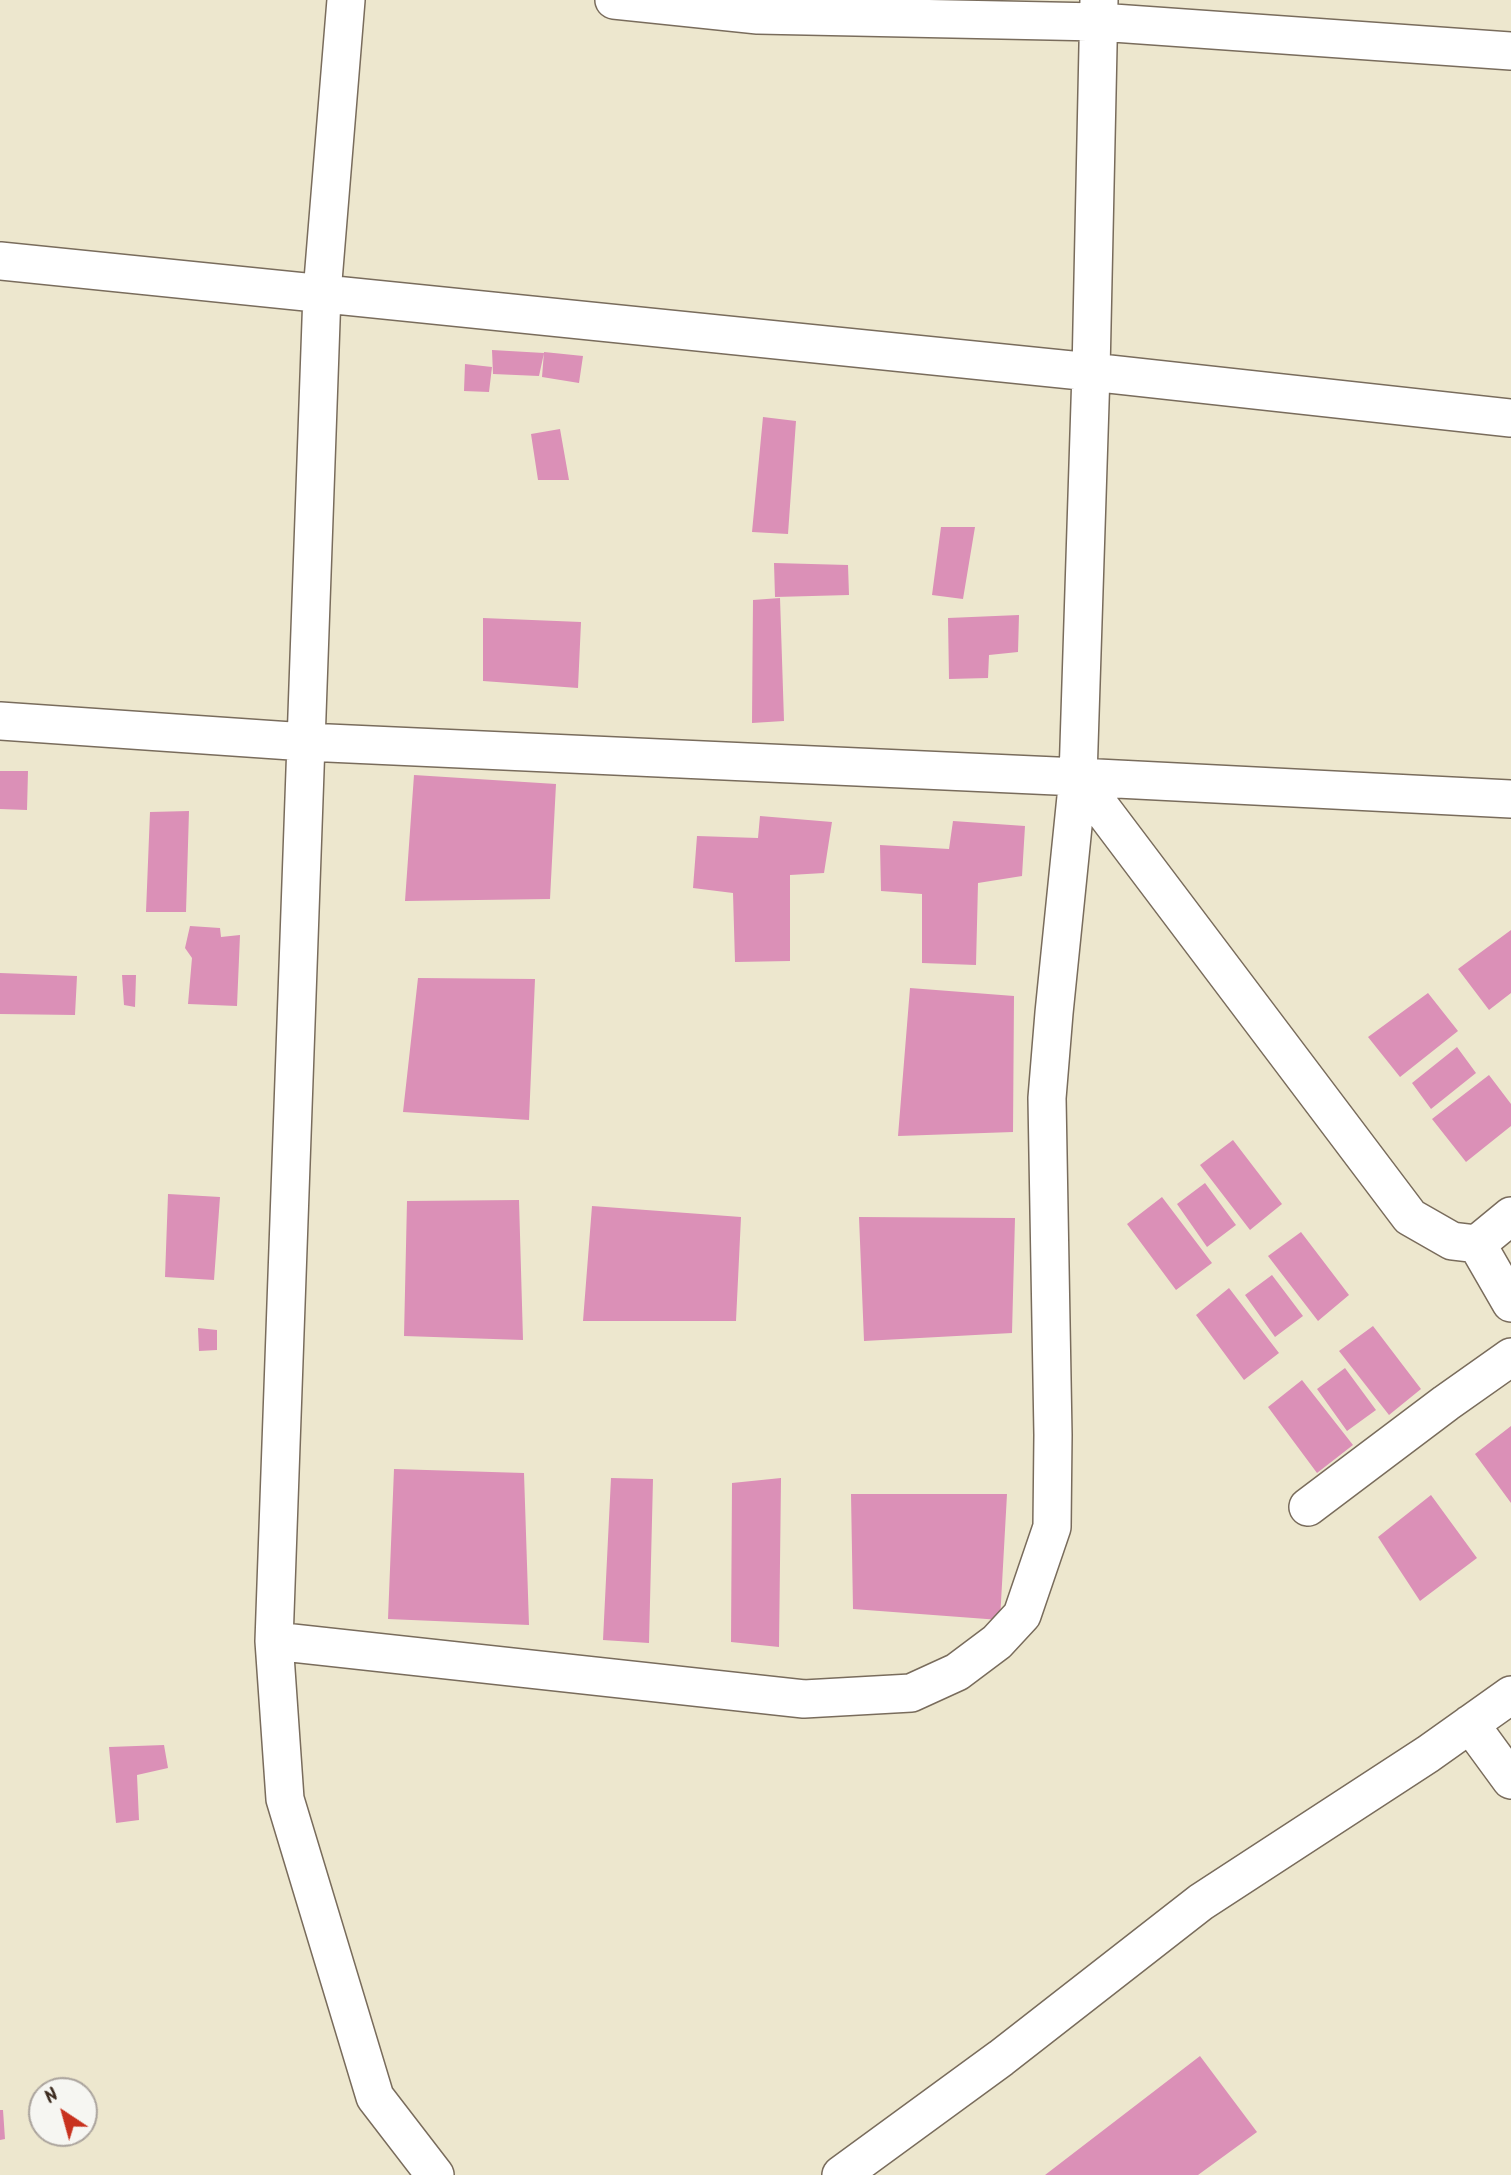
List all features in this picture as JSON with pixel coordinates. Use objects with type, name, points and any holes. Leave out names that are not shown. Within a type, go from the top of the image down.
[{"type":"street","points":[[346,0],[322,293],[274,1642],[285,1799],[375,2097],[435,2175]]},
{"type":"street","points":[[614,0],[758,15],[1099,11],[1511,51]]},
{"type":"street","points":[[274,1642],[804,1699],[911,1693],[957,1672],[998,1642],[1022,1615],[1052,1527],[1048,1098],[1078,777],[1099,11]]},
{"type":"street","points":[[0,261],[1091,372],[1511,418]]},
{"type":"street","points":[[0,721],[306,742],[1511,799]]},
{"type":"street","points":[[1078,777],[1410,1217],[1452,1241],[1477,1244],[1511,1216]]},
{"type":"street","points":[[1477,1244],[1511,1303]]},
{"type":"street","points":[[1308,1507],[1511,1357]]},
{"type":"street","points":[[841,2175],[1001,2059],[1202,1902],[1428,1755],[1511,1695]]},
{"type":"street","points":[[1470,1724],[1511,1780]]},
{"type":"building","points":[[492,350],[544,353],[539,376],[493,374]]},
{"type":"building","points":[[544,352],[583,356],[579,383],[542,377]]},
{"type":"building","points":[[465,364],[492,367],[489,392],[464,391]]},
{"type":"building","points":[[763,417],[796,421],[788,534],[752,532]]},
{"type":"building","points":[[560,429],[569,480],[538,480],[531,434]]},
{"type":"building","points":[[941,527],[975,527],[963,599],[932,595]]},
{"type":"building","points":[[774,563],[848,565],[849,595],[775,597]]},
{"type":"building","points":[[780,598],[784,721],[752,723],[753,600]]},
{"type":"building","points":[[1019,615],[1018,652],[989,655],[988,678],[949,679],[948,618]]},
{"type":"building","points":[[483,618],[581,622],[578,688],[483,681]]},
{"type":"building","points":[[0,771],[28,771],[27,810],[0,809]]},
{"type":"building","points":[[414,775],[556,784],[550,899],[405,901]]},
{"type":"building","points":[[189,811],[186,912],[146,912],[150,812]]},
{"type":"building","points":[[760,816],[832,822],[824,873],[790,875],[790,961],[735,962],[733,893],[693,888],[697,836],[758,838]]},
{"type":"building","points":[[953,821],[1025,826],[1022,876],[978,883],[976,965],[922,963],[922,894],[881,891],[880,845],[949,849]]},
{"type":"building","points":[[190,926],[220,928],[221,937],[240,935],[237,1006],[188,1004],[192,958],[185,948]]},
{"type":"building","points":[[1511,930],[1511,993],[1489,1010],[1458,969]]},
{"type":"building","points":[[0,973],[77,976],[75,1015],[0,1014]]},
{"type":"building","points":[[122,975],[136,975],[135,1007],[124,1005]]},
{"type":"building","points":[[418,978],[535,979],[529,1120],[403,1112]]},
{"type":"building","points":[[910,988],[1014,996],[1013,1132],[898,1136]]},
{"type":"building","points":[[1428,993],[1458,1031],[1400,1077],[1368,1037]]},
{"type":"building","points":[[1457,1047],[1476,1073],[1431,1109],[1412,1083]]},
{"type":"building","points":[[1489,1075],[1511,1104],[1511,1126],[1466,1162],[1432,1119]]},
{"type":"building","points":[[1233,1140],[1282,1204],[1250,1230],[1200,1165]]},
{"type":"building","points":[[1205,1183],[1236,1225],[1207,1247],[1177,1204]]},
{"type":"building","points":[[168,1194],[220,1197],[214,1280],[165,1277]]},
{"type":"building","points":[[1162,1197],[1212,1263],[1176,1290],[1127,1224]]},
{"type":"building","points":[[519,1200],[523,1340],[404,1336],[407,1201]]},
{"type":"building","points":[[592,1206],[741,1217],[736,1321],[583,1321]]},
{"type":"building","points":[[859,1217],[1015,1218],[1012,1333],[864,1341]]},
{"type":"building","points":[[1301,1232],[1349,1295],[1318,1321],[1268,1256]]},
{"type":"building","points":[[1272,1275],[1303,1316],[1275,1337],[1245,1295]]},
{"type":"building","points":[[1229,1288],[1279,1353],[1244,1380],[1196,1315]]},
{"type":"building","points":[[1373,1326],[1421,1389],[1389,1415],[1339,1351]]},
{"type":"building","points":[[198,1328],[217,1330],[217,1350],[199,1351]]},
{"type":"building","points":[[1345,1368],[1376,1410],[1347,1431],[1317,1389]]},
{"type":"building","points":[[1302,1380],[1353,1445],[1317,1473],[1268,1407]]},
{"type":"building","points":[[1511,1426],[1511,1503],[1475,1454]]},
{"type":"building","points":[[394,1469],[524,1473],[529,1625],[388,1619]]},
{"type":"building","points":[[611,1478],[653,1479],[649,1643],[603,1640]]},
{"type":"building","points":[[781,1478],[779,1647],[731,1642],[732,1483]]},
{"type":"building","points":[[851,1494],[1007,1494],[1000,1620],[853,1609]]},
{"type":"building","points":[[1431,1495],[1477,1558],[1420,1601],[1378,1537]]},
{"type":"building","points":[[164,1745],[168,1768],[137,1775],[139,1820],[116,1823],[109,1747]]},
{"type":"building","points":[[1200,2056],[1257,2132],[1198,2175],[1045,2175]]},
{"type":"building","points":[[0,2110],[3,2110],[5,2139],[0,2140]]}]
